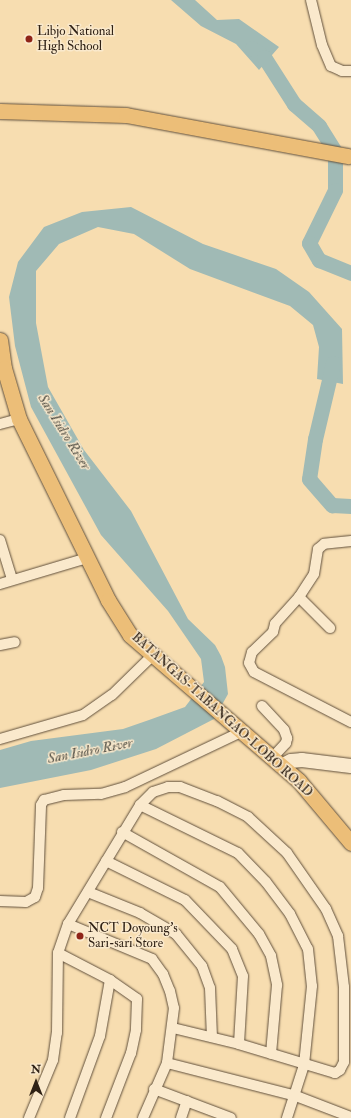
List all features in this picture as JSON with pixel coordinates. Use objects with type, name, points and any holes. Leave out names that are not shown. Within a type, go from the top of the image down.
[{"type":"main road","points":[[0,111],[126,115],[348,156]]},
{"type":"main road","name":"BATANGAS-TABANGAO-LOBO ROAD","points":[[0,340],[4,368],[19,419],[108,600],[130,635],[152,656],[225,717],[316,799],[351,843]]},
{"type":"street","points":[[311,0],[322,44],[331,66],[342,71],[351,71]]},
{"type":"street","points":[[0,424],[19,419]]},
{"type":"street","points":[[0,540],[12,579]]},
{"type":"street","points":[[351,541],[324,544],[318,549],[314,574],[299,597],[275,624],[273,632],[252,652],[250,667],[254,672],[305,700],[351,722]]},
{"type":"street","points":[[0,584],[12,579],[87,558]]},
{"type":"street","points":[[299,597],[330,628]]},
{"type":"street","points":[[0,645],[15,642]]},
{"type":"street","points":[[0,739],[83,715],[112,696],[152,656]]},
{"type":"street","points":[[262,706],[284,730],[287,738],[276,762]]},
{"type":"street","points":[[0,901],[26,902],[35,897],[38,888],[41,805],[44,800],[64,795],[101,794],[125,787],[241,732]]},
{"type":"street","points":[[276,762],[302,760],[351,766]]},
{"type":"street","points":[[29,1118],[53,1060],[57,1033],[58,953],[68,924],[122,832],[140,805],[153,792],[168,787],[180,787],[217,801],[248,817],[287,853],[326,909],[338,936],[343,980],[344,1062],[340,1070],[335,1074],[239,1044],[173,1028]]},
{"type":"street","points":[[140,805],[238,854],[266,882],[290,914],[308,949],[312,986],[304,1065],[296,1096],[287,1118]]},
{"type":"street","points":[[122,832],[220,887],[259,934],[271,956],[277,985],[271,1054]]},
{"type":"street","points":[[106,861],[185,900],[232,949],[243,976],[239,1044]]},
{"type":"street","points":[[88,892],[140,913],[176,934],[202,966],[210,988],[212,1037]]},
{"type":"street","points":[[68,924],[152,959],[163,974],[170,991],[174,1008],[173,1028],[167,1063],[154,1089],[143,1118]]},
{"type":"street","points":[[58,953],[110,980],[137,999],[138,1013],[131,1053],[106,1118]]},
{"type":"street","points":[[70,1118],[100,1036],[110,980]]},
{"type":"street","points":[[167,1063],[296,1096],[351,1118]]},
{"type":"street","points":[[154,1089],[217,1116],[231,1118]]},
{"type":"street","points":[[181,1118],[187,1102]]},
{"type":"water","points":[[171,0],[195,0],[217,20],[239,19],[279,47],[259,70],[236,44],[201,26]]},
{"type":"water","points":[[131,207],[203,244],[276,269],[309,292],[342,329],[343,384],[317,379],[319,347],[313,325],[290,306],[190,269],[134,234],[98,227],[59,244],[36,271],[36,323],[48,387],[84,450],[131,511],[188,619],[215,645],[225,667],[228,694],[214,719],[156,749],[91,770],[0,788],[0,750],[31,741],[123,729],[185,707],[204,682],[201,659],[168,611],[101,535],[31,407],[15,346],[9,297],[18,262],[44,227],[82,212]]},
{"type":"waterway","points":[[252,48],[264,57],[294,104],[319,126],[335,152],[335,190],[309,243],[319,260],[351,273]]},
{"type":"waterway","name":"San Isidro River","points":[[333,363],[315,439],[309,479],[332,505],[351,506]]},
{"type":"place","name":"Libjo National High School","points":[[29,39]]},
{"type":"place","name":"NCT Doyoung's Sari-sari Store","points":[[80,936]]}]
